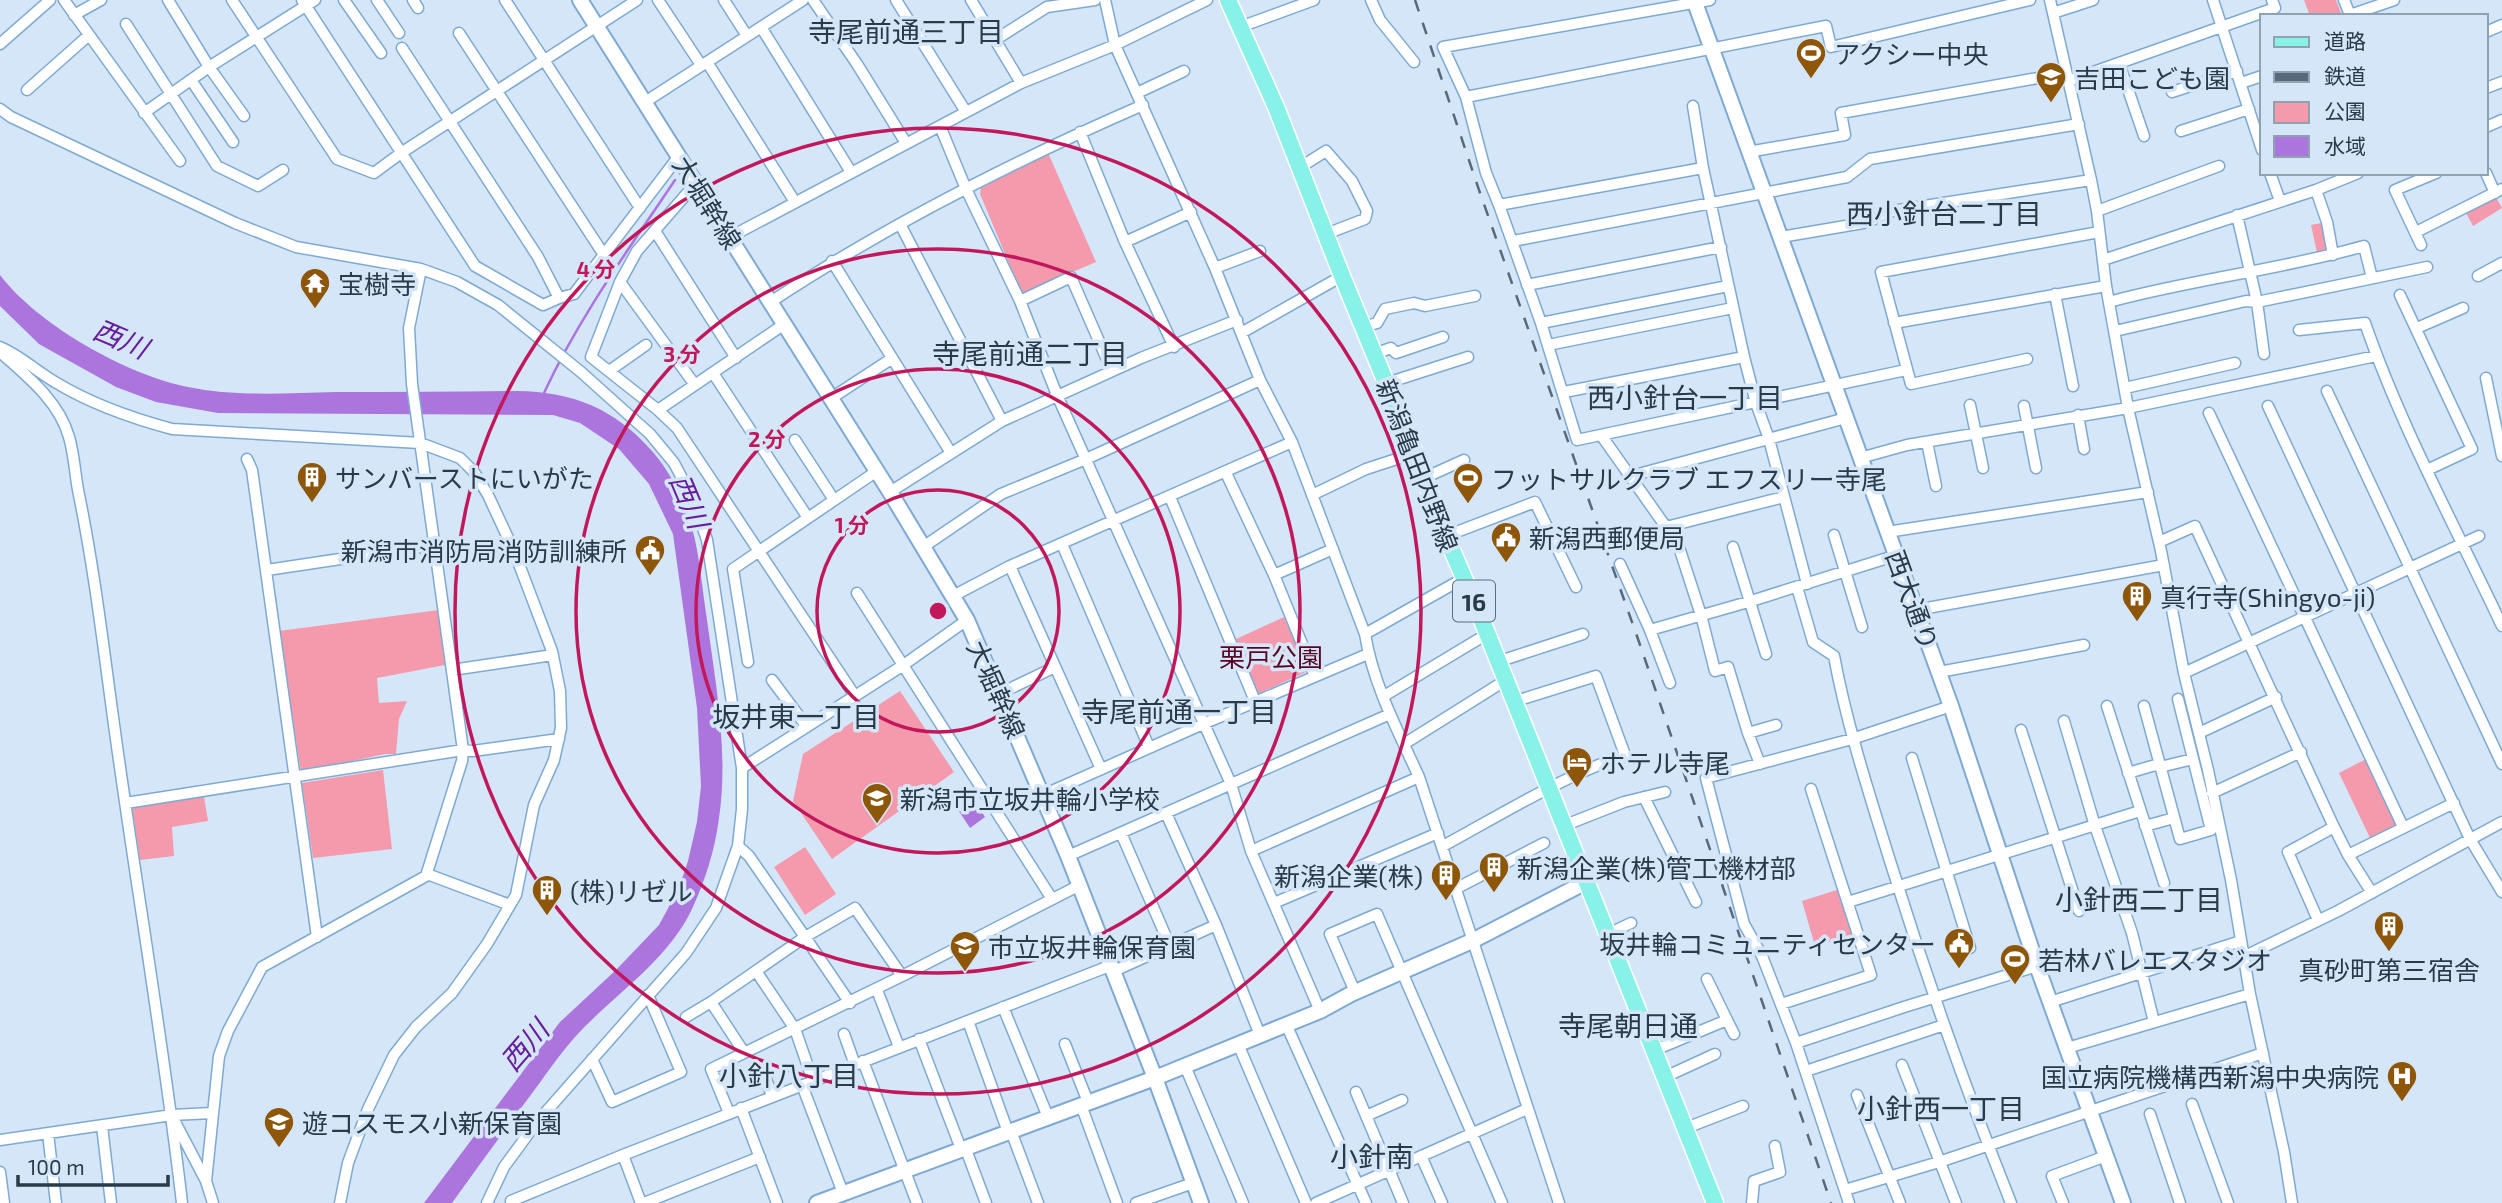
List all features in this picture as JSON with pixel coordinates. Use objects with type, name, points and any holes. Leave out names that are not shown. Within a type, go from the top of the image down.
[{"type":"main road","name":"新潟亀田内野線","points":[[1228,0],[1276,107],[1715,1203]]},
{"type":"street","points":[[0,44],[50,0]]},
{"type":"street","points":[[64,0],[180,161]]},
{"type":"street","points":[[74,15],[101,0]]},
{"type":"street","points":[[168,0],[209,67],[244,116]]},
{"type":"street","points":[[232,0],[337,159],[374,173],[637,0]]},
{"type":"street","points":[[344,0],[381,53]]},
{"type":"street","points":[[377,0],[399,33]]},
{"type":"street","points":[[505,0],[640,208]]},
{"type":"street","name":"大堀幹線","points":[[580,0],[783,326],[877,471],[967,620],[1080,885],[1201,1203]]},
{"type":"street","points":[[658,0],[704,64],[795,202]]},
{"type":"street","points":[[724,0],[747,36]]},
{"type":"street","points":[[813,0],[906,143]]},
{"type":"street","points":[[896,0],[966,113]]},
{"type":"street","points":[[971,0],[1021,82]]},
{"type":"street","points":[[995,40],[1045,4],[1095,0]]},
{"type":"street","points":[[1105,0],[1115,45],[1243,332],[1260,380],[1292,442],[1333,549],[1390,714],[1419,777],[1443,846],[1559,1203]]},
{"type":"street","points":[[730,237],[1021,82],[1115,45],[1208,0]]},
{"type":"street","points":[[1240,27],[1314,0]]},
{"type":"street","points":[[1371,0],[1380,20],[1414,62]]},
{"type":"street","points":[[1710,0],[1443,47],[1466,97],[1486,173],[1541,323],[1577,440],[1906,370]]},
{"type":"street","points":[[1466,97],[1826,26],[1831,47],[2030,0]]},
{"type":"street","points":[[2050,0],[2091,180],[2106,286],[2128,408],[2231,880],[2250,994],[2292,1203]]},
{"type":"street","points":[[2053,13],[2092,0]]},
{"type":"street","points":[[2213,0],[2260,144]]},
{"type":"street","points":[[1748,152],[1845,135],[1841,113],[2067,77],[2119,63],[2275,8],[2272,0]]},
{"type":"street","points":[[2353,14],[2393,0]]},
{"type":"street","name":"西大通り","points":[[1694,1],[1939,672],[2037,966],[2123,1203]]},
{"type":"street","points":[[144,113],[307,2],[475,266],[543,306],[574,294],[679,156]]},
{"type":"street","points":[[645,102],[795,2]]},
{"type":"street","points":[[126,24],[217,166],[258,186],[283,170]]},
{"type":"street","points":[[761,27],[851,172]]},
{"type":"street","points":[[460,33],[604,255]]},
{"type":"street","points":[[27,90],[89,35]]},
{"type":"street","points":[[402,48],[538,257],[559,298]]},
{"type":"street","points":[[2119,63],[2144,136]]},
{"type":"street","points":[[1137,93],[1184,71]]},
{"type":"street","points":[[2172,92],[2237,71]]},
{"type":"street","points":[[2241,83],[2260,77]]},
{"type":"street","points":[[191,80],[233,142]]},
{"type":"street","points":[[769,303],[832,261],[966,188],[1080,132],[1143,105]]},
{"type":"street","points":[[1693,106],[1728,286],[1756,403],[1784,496],[1813,642],[1834,656],[1852,739],[1898,886],[1934,997],[2011,1203]]},
{"type":"street","points":[[0,109],[24,123],[259,233],[296,247],[421,270],[457,282],[498,305],[581,372],[640,425],[674,463],[693,499],[707,540],[742,768],[738,846],[716,908],[686,953],[537,1122],[504,1167],[488,1203]]},
{"type":"street","points":[[2181,131],[2249,109]]},
{"type":"street","points":[[1513,241],[1847,177],[1870,159],[2079,124]]},
{"type":"street","points":[[940,126],[966,188],[1020,301],[1057,395],[1231,784],[1251,851],[1320,1011]]},
{"type":"street","points":[[1080,132],[1125,242],[1174,347]]},
{"type":"street","points":[[1299,168],[1326,151],[1352,181],[1367,211],[1365,219],[1326,234]]},
{"type":"street","points":[[2097,211],[2219,166]]},
{"type":"street","points":[[1499,205],[1703,168]]},
{"type":"street","points":[[2271,175],[2280,201]]},
{"type":"street","points":[[2421,245],[2395,190],[2431,175]]},
{"type":"street","points":[[2416,232],[2498,191],[2487,175]]},
{"type":"street","points":[[2104,260],[2316,190],[2342,176]]},
{"type":"street","points":[[1781,237],[1868,222],[1886,212],[2091,180]]},
{"type":"street","points":[[696,183],[638,251],[620,282],[591,357],[659,410],[677,428],[855,696]]},
{"type":"street","points":[[2316,190],[2327,222],[2333,255]]},
{"type":"street","points":[[1125,242],[1191,212]]},
{"type":"street","points":[[2237,215],[2257,302],[2264,354]]},
{"type":"street","points":[[900,225],[1002,421]]},
{"type":"street","points":[[655,231],[736,358]]},
{"type":"street","points":[[2026,359],[1911,384],[1881,272],[2099,232]]},
{"type":"street","points":[[2109,302],[2146,292],[2333,255],[2364,246],[2372,278]]},
{"type":"street","points":[[1527,285],[1721,247]]},
{"type":"street","points":[[1215,268],[1260,251]]},
{"type":"street","points":[[832,261],[951,453]]},
{"type":"street","points":[[2478,276],[2502,263]]},
{"type":"street","points":[[2115,331],[2246,300],[2257,302],[2427,267]]},
{"type":"street","points":[[206,1181],[219,1056],[228,1031],[262,967],[427,874],[463,750],[412,384],[409,328],[421,270]]},
{"type":"street","points":[[1243,332],[1342,276]]},
{"type":"street","points":[[1020,301],[1071,277],[1112,371]]},
{"type":"street","points":[[620,282],[695,385]]},
{"type":"street","points":[[1541,323],[1728,286]]},
{"type":"street","points":[[1894,323],[2106,286]]},
{"type":"street","points":[[2055,294],[2073,386]]},
{"type":"street","points":[[2400,295],[2472,449],[2427,470]]},
{"type":"street","points":[[1363,327],[1377,323],[1385,309],[1414,303],[1425,306],[1475,296]]},
{"type":"street","points":[[1548,345],[1733,308]]},
{"type":"street","points":[[2417,328],[2463,308]]},
{"type":"street","points":[[890,492],[1002,421],[1112,371],[1237,320]]},
{"type":"street","points":[[2299,330],[2365,323],[2376,356],[2427,470],[2502,626]]},
{"type":"street","points":[[659,410],[783,326]]},
{"type":"street","points":[[1374,354],[1391,348],[1396,353],[1443,337]]},
{"type":"street","points":[[609,371],[646,345]]},
{"type":"street","points":[[0,349],[18,355],[54,382],[102,406],[172,429],[420,443],[460,458],[474,472],[488,495],[514,551],[553,655],[561,691],[561,728],[554,760],[534,805],[516,895],[487,944],[452,993],[416,1027],[394,1055],[368,1109],[348,1163],[340,1203]]},
{"type":"street","points":[[0,349],[35,384],[60,415],[69,437],[87,537],[172,1115],[182,1203]]},
{"type":"street","points":[[1860,458],[1927,442],[2128,408],[2376,356]]},
{"type":"street","points":[[1387,383],[1468,357]]},
{"type":"street","points":[[1564,392],[1744,357]]},
{"type":"street","points":[[830,399],[891,359]]},
{"type":"street","points":[[2125,388],[2235,363]]},
{"type":"street","points":[[713,373],[808,518]]},
{"type":"street","points":[[2486,379],[2502,456]]},
{"type":"street","points":[[923,547],[1001,495],[1086,460],[1260,380]]},
{"type":"street","points":[[2327,391],[2502,764]]},
{"type":"street","points":[[1969,405],[1983,467]]},
{"type":"street","points":[[2024,406],[2036,468]]},
{"type":"street","points":[[2268,406],[2470,839],[2502,892]]},
{"type":"street","points":[[2209,413],[2403,827]]},
{"type":"street","points":[[2078,415],[2084,449]]},
{"type":"street","points":[[1631,476],[1846,418]]},
{"type":"street","points":[[1601,435],[1678,544],[1701,615],[1715,671],[1728,667],[1760,764]]},
{"type":"street","points":[[795,440],[834,500]]},
{"type":"street","points":[[953,596],[1010,566],[1292,442]]},
{"type":"street","points":[[1927,442],[1936,486]]},
{"type":"street","points":[[1312,495],[1366,469],[1415,453]]},
{"type":"street","points":[[247,458],[252,470],[267,570],[293,778],[317,936]]},
{"type":"street","points":[[1424,478],[1464,460]]},
{"type":"street","points":[[748,662],[733,569],[877,471]]},
{"type":"street","points":[[1226,473],[1274,575],[1315,676]]},
{"type":"street","points":[[1887,532],[2148,492]]},
{"type":"street","points":[[1666,527],[1784,496]]},
{"type":"street","points":[[1170,497],[1255,701]]},
{"type":"street","points":[[1446,536],[1535,502],[1576,587]]},
{"type":"street","points":[[2159,542],[2195,526],[2334,827],[2372,893]]},
{"type":"street","points":[[1834,535],[1862,627]]},
{"type":"street","points":[[2184,673],[2479,536]]},
{"type":"street","points":[[1062,544],[1149,747]]},
{"type":"street","points":[[267,570],[420,547],[435,548]]},
{"type":"street","points":[[1733,547],[1766,654]]},
{"type":"street","points":[[1274,575],[1333,549]]},
{"type":"street","points":[[1650,630],[1897,555]]},
{"type":"street","points":[[1620,564],[1670,683]]},
{"type":"street","points":[[1916,610],[2164,565]]},
{"type":"street","points":[[1010,566],[1101,769]]},
{"type":"street","points":[[1364,634],[1464,578]]},
{"type":"street","points":[[857,593],[1052,899]]},
{"type":"street","points":[[742,768],[902,666],[967,620]]},
{"type":"street","points":[[1384,696],[1487,634]]},
{"type":"street","points":[[1497,662],[1583,634]]},
{"type":"street","points":[[1939,672],[2084,645]]},
{"type":"street","points":[[1043,795],[1368,654]]},
{"type":"street","points":[[452,670],[553,655]]},
{"type":"street","points":[[999,694],[1055,667]]},
{"type":"street","points":[[1443,846],[1548,788],[1597,764],[1625,755],[1596,676],[1513,702]]},
{"type":"street","points":[[772,680],[807,727]]},
{"type":"street","points":[[1404,744],[1506,680]]},
{"type":"street","points":[[2199,733],[2276,697]]},
{"type":"street","points":[[2144,706],[2180,839],[2211,830],[2178,699]]},
{"type":"street","points":[[1849,1203],[1796,1043],[1762,956],[1744,924],[1706,778],[1852,739],[1951,706]]},
{"type":"street","points":[[2107,706],[2164,883]]},
{"type":"street","points":[[1068,856],[1390,714]]},
{"type":"street","points":[[2064,721],[2095,826],[2132,933],[2154,1022]]},
{"type":"street","points":[[1748,733],[1776,725]]},
{"type":"street","points":[[2021,730],[2079,911]]},
{"type":"street","points":[[126,803],[463,750],[473,751],[559,739]]},
{"type":"street","points":[[2212,793],[2301,752]]},
{"type":"street","points":[[1912,758],[1970,948]]},
{"type":"street","points":[[2128,773],[2193,759]]},
{"type":"street","points":[[1251,851],[1419,777]]},
{"type":"street","points":[[1781,1004],[1871,975],[1811,789]]},
{"type":"street","points":[[1563,826],[1624,802],[1665,792]]},
{"type":"street","points":[[1644,797],[1696,902]]},
{"type":"street","points":[[2348,855],[2454,803]]},
{"type":"street","points":[[1848,902],[2140,811]]},
{"type":"street","points":[[1166,813],[1216,925],[1260,1035]]},
{"type":"street","points":[[2145,826],[2174,818]]},
{"type":"street","points":[[2244,957],[2372,893],[2502,822]]},
{"type":"street","points":[[2318,920],[2288,852],[2334,827]]},
{"type":"street","points":[[1121,833],[1170,946]]},
{"type":"street","points":[[1274,903],[1438,833]]},
{"type":"street","points":[[1457,888],[1544,843]]},
{"type":"street","points":[[738,846],[749,856],[850,1003]]},
{"type":"street","points":[[427,874],[510,905]]},
{"type":"street","points":[[817,1203],[1155,1078],[1320,1011],[1355,992],[1472,941],[1586,882]]},
{"type":"street","points":[[729,1113],[711,1069],[743,1051],[877,990],[1080,885]]},
{"type":"street","points":[[686,1017],[804,937],[855,908],[902,976]]},
{"type":"street","points":[[1355,992],[1330,934],[1377,914],[1502,1203]]},
{"type":"street","points":[[1608,934],[1631,922]]},
{"type":"street","points":[[511,1201],[772,1096],[1170,946],[1216,925]]},
{"type":"street","points":[[2050,1002],[2241,941]]},
{"type":"street","points":[[1796,1043],[2037,966]]},
{"type":"street","points":[[756,971],[795,1029],[813,1081]]},
{"type":"street","points":[[1707,979],[1734,1034]]},
{"type":"street","points":[[877,990],[899,1047]]},
{"type":"street","points":[[2067,1048],[2250,994]]},
{"type":"street","points":[[592,1059],[612,1102],[681,1072],[648,995]]},
{"type":"street","points":[[711,1002],[743,1051]]},
{"type":"street","points":[[1003,1007],[1048,1117]]},
{"type":"street","points":[[1655,1050],[1727,1020]]},
{"type":"street","points":[[968,1021],[1038,1203]]},
{"type":"street","points":[[1286,1024],[1366,1203]]},
{"type":"street","points":[[1806,1071],[1944,1025]]},
{"type":"street","points":[[844,1034],[859,1063],[917,1203]]},
{"type":"street","points":[[919,1040],[986,1203]]},
{"type":"street","points":[[1065,1044],[1117,1203]]},
{"type":"street","points":[[1238,1044],[1306,1203]]},
{"type":"street","points":[[1845,1190],[1939,1162],[2263,1053]]},
{"type":"street","points":[[1665,1077],[1715,1054]]},
{"type":"street","points":[[761,1065],[772,1096]]},
{"type":"street","points":[[1902,1065],[1956,1203]]},
{"type":"street","points":[[1185,1066],[1243,1203]]},
{"type":"street","points":[[802,1085],[842,1193]]},
{"type":"street","points":[[1356,1092],[1403,1203]]},
{"type":"street","points":[[1857,1095],[1900,1203]]},
{"type":"street","points":[[1366,1115],[1402,1100]]},
{"type":"street","points":[[2193,1104],[2228,1203]]},
{"type":"street","points":[[1686,1128],[1744,1106]]},
{"type":"street","points":[[741,1108],[777,1203]]},
{"type":"street","points":[[1316,1203],[1527,1109]]},
{"type":"street","points":[[0,1140],[172,1115],[212,1113]]},
{"type":"street","points":[[2150,1114],[2180,1203]]},
{"type":"street","points":[[172,1115],[206,1181],[213,1203]]},
{"type":"street","points":[[102,1126],[111,1203]]},
{"type":"street","points":[[48,1133],[56,1203]]},
{"type":"street","points":[[1752,1203],[1754,1181],[1784,1171],[1774,1146]]},
{"type":"street","points":[[622,1155],[642,1203],[760,1157]]},
{"type":"street","points":[[1421,1156],[1442,1203]]},
{"type":"street","points":[[2063,1203],[2052,1176],[2106,1156]]},
{"type":"street","points":[[0,1172],[4,1203]]},
{"type":"street","points":[[1136,1203],[1193,1183]]},
{"type":"green space","points":[[2304,0],[2336,0],[2341,14],[2309,14]]},
{"type":"green space","points":[[1044,155],[1049,155],[1096,262],[1021,292],[980,194],[981,188]]},
{"type":"green space","points":[[2494,194],[2502,208],[2473,226],[2464,209]]},
{"type":"green space","points":[[2327,222],[2333,255],[2318,257],[2311,225]]},
{"type":"green space","points":[[439,610],[445,665],[377,678],[379,703],[407,701],[399,719],[396,754],[301,772],[279,631]]},
{"type":"green space","name":"栗戸公園","points":[[1284,617],[1308,671],[1258,694],[1234,640]]},
{"type":"green space","points":[[900,691],[954,772],[832,859],[793,801],[803,754]]},
{"type":"green space","points":[[2370,757],[2403,827],[2372,842],[2339,773]]},
{"type":"green space","points":[[383,770],[392,849],[313,858],[302,783]]},
{"type":"green space","points":[[204,797],[208,821],[172,827],[174,856],[140,860],[132,807]]},
{"type":"green space","points":[[805,847],[836,894],[805,915],[774,867]]},
{"type":"green space","points":[[1840,889],[1853,935],[1815,946],[1802,901]]},
{"type":"water","points":[[0,275],[16,294],[37,312],[85,345],[138,371],[188,387],[262,394],[517,391],[574,399],[607,413],[638,436],[658,458],[677,489],[692,527],[697,551],[720,716],[722,793],[709,865],[692,909],[669,945],[569,1044],[452,1203],[424,1203],[560,1022],[659,925],[679,888],[688,861],[697,822],[701,786],[697,708],[673,534],[649,484],[619,449],[580,423],[553,415],[218,413],[156,402],[116,387],[39,344],[0,306]]},
{"type":"water","points":[[964,785],[985,817],[970,828],[949,796]]},
{"type":"waterway","points":[[544,393],[589,310],[675,180]]},
{"type":"railway","points":[[1415,0],[1831,1203]]},
{"type":"place","name":"アクシー中央","points":[[1811,80]]},
{"type":"place","name":"吉田こども園","points":[[2051,104]]},
{"type":"place","name":"宝樹寺","points":[[315,310]]},
{"type":"place","name":"サンバーストにいがた","points":[[312,504]]},
{"type":"place","name":"フットサルクラブ エフスリー寺尾","points":[[1468,505]]},
{"type":"place","name":"新潟西郵便局","points":[[1506,564]]},
{"type":"place","name":"新潟市消防局消防訓練所","points":[[650,577]]},
{"type":"place","name":"真行寺(Shingyo-ji)","points":[[2137,623]]},
{"type":"place","name":"ホテル寺尾","points":[[1577,789]]},
{"type":"place","name":"新潟市立坂井輪小学校","points":[[877,825]]},
{"type":"place","name":"新潟企業(株)管工機材部","points":[[1494,894]]},
{"type":"place","name":"新潟企業(株)","points":[[1446,902]]},
{"type":"place","name":"(株)リゼル","points":[[547,917]]},
{"type":"place","name":"真砂町第三宿舎","points":[[2389,953]]},
{"type":"place","name":"坂井輪コミュニティセンター","points":[[1959,970]]},
{"type":"place","name":"市立坂井輪保育園","points":[[965,973]]},
{"type":"place","name":"若林バレエスタジオ","points":[[2015,986]]},
{"type":"place","name":"国立病院機構西新潟中央病院","points":[[2402,1103]]},
{"type":"place","name":"遊コスモス小新保育園","points":[[279,1149]]},
{"type":"district","name":"寺尾前通三丁目","points":[[906,31]]},
{"type":"district","name":"西小針台二丁目","points":[[1944,213]]},
{"type":"district","name":"寺尾前通二丁目","points":[[1030,353]]},
{"type":"district","name":"西小針台一丁目","points":[[1685,397]]},
{"type":"district","name":"寺尾前通一丁目","points":[[1179,711]]},
{"type":"district","name":"坂井東一丁目","points":[[796,716]]},
{"type":"district","name":"小針西二丁目","points":[[2139,899]]},
{"type":"district","name":"寺尾朝日通","points":[[1628,1025]]},
{"type":"district","name":"小針八丁目","points":[[789,1075]]},
{"type":"district","name":"小針西一丁目","points":[[1941,1108]]},
{"type":"district","name":"小針南","points":[[1372,1156]]},
{"type":"water label","name":"西川","points":[[121,338]]},
{"type":"water label","name":"西川","points":[[690,501]]},
{"type":"water label","name":"西川","points":[[524,1045]]}]
